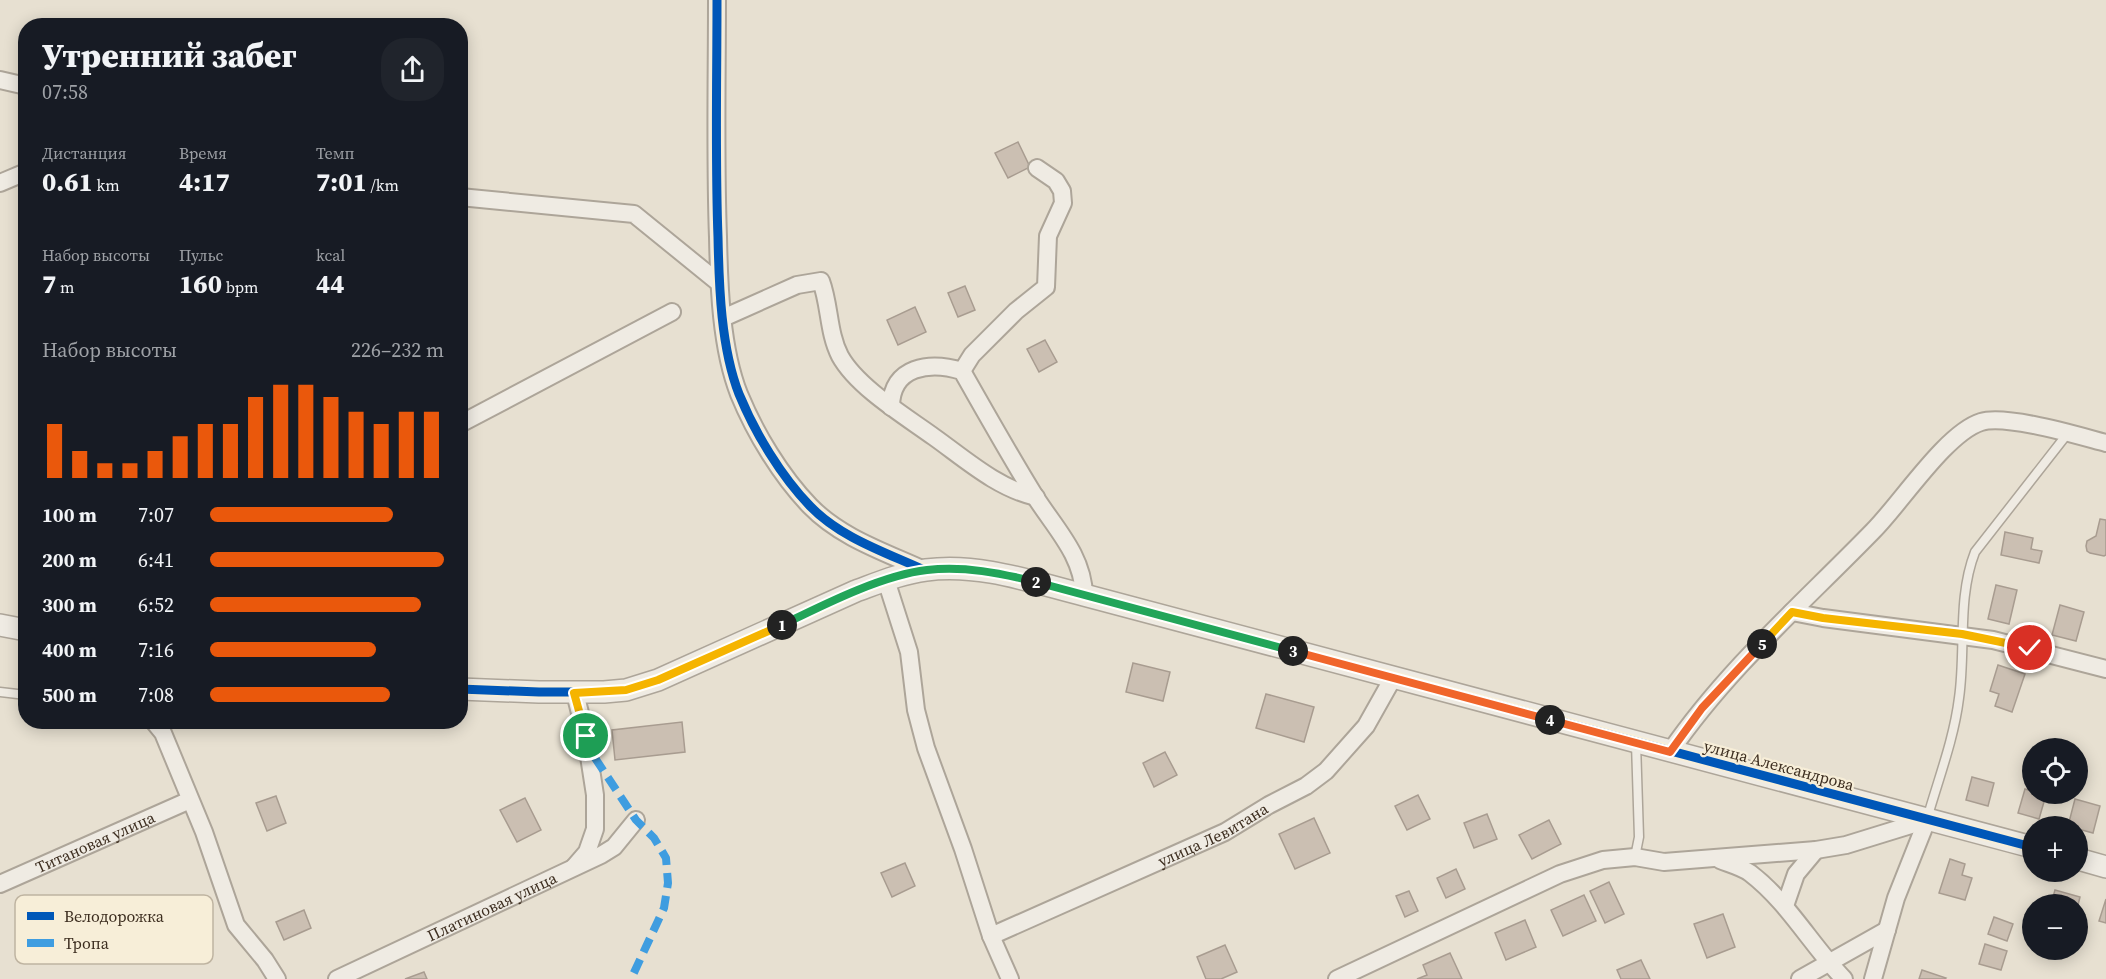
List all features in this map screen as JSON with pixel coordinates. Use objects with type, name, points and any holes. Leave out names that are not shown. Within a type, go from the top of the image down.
[{"type":"street","points":[[717,0],[719,283],[727,346],[739,394],[782,473],[811,507],[855,540],[924,570]]},
{"type":"street","points":[[0,80],[18,84]]},
{"type":"street","points":[[962,371],[972,354],[1008,318],[1046,287],[1048,236],[1063,202],[1062,191],[1056,181],[1037,168]]},
{"type":"street","points":[[0,183],[18,175]]},
{"type":"street","points":[[468,198],[634,214],[719,283]]},
{"type":"street","points":[[723,318],[797,285],[821,281],[836,346],[842,358],[860,380],[891,406],[991,478],[1015,491],[1036,497]]},
{"type":"street","points":[[468,420],[672,312]]},
{"type":"street","points":[[891,406],[894,385],[906,374],[924,367],[950,367],[962,371],[1036,497],[1074,554],[1081,570],[1084,595]]},
{"type":"street","points":[[1670,752],[1702,708],[1792,612],[1875,529],[1949,443],[1964,430],[1983,421],[2004,420],[2106,443]]},
{"type":"street","name":"улица Александрова","points":[[468,689],[574,693],[626,690],[658,680],[856,591],[886,580],[924,570],[973,570],[1002,574],[1084,595],[2022,844]]},
{"type":"street","points":[[886,580],[909,652],[916,710],[926,748],[963,849],[991,936],[1010,979]]},
{"type":"street","points":[[1792,612],[1823,618],[1962,634],[2030,648],[2106,669]]},
{"type":"street","points":[[0,626],[18,629]]},
{"type":"street","name":"улица Левитана","points":[[991,936],[1225,832],[1306,786],[1326,771],[1366,726],[1394,678]]},
{"type":"street","points":[[572,869],[587,852],[595,829],[595,795],[588,748],[574,693]]},
{"type":"street","points":[[160,729],[204,832],[236,925],[278,979]]},
{"type":"street","name":"Титановая улица","points":[[0,884],[190,800]]},
{"type":"street","name":"Платиновая улица","points":[[337,979],[602,855],[614,847],[636,820]]},
{"type":"street","points":[[1337,979],[1560,874],[1603,860],[1635,857],[1664,862],[1816,849],[1846,845],[1927,820]]},
{"type":"street","points":[[1873,979],[1900,887],[1927,820]]},
{"type":"street","points":[[1785,906],[1796,874],[1816,849]]},
{"type":"street","points":[[1716,859],[1749,872],[1785,906],[1844,979]]},
{"type":"street","points":[[2088,862],[2106,867]]},
{"type":"street","points":[[1800,979],[1887,930]]},
{"type":"lane","points":[[1927,820],[1959,700],[1962,634],[1971,562],[1975,552],[2068,433]]},
{"type":"lane","points":[[0,692],[18,694]]},
{"type":"lane","points":[[1635,857],[1639,837],[1636,743]]},
{"type":"building","points":[[1018,142],[1030,167],[1008,178],[995,153]]},
{"type":"building","points":[[965,286],[975,310],[958,317],[948,293]]},
{"type":"building","points":[[915,307],[926,332],[898,345],[887,320]]},
{"type":"building","points":[[1045,340],[1057,362],[1039,372],[1027,349]]},
{"type":"building","points":[[2100,519],[2106,520],[2106,555],[2104,556],[2090,553],[2086,546],[2087,541],[2096,536]]},
{"type":"building","points":[[2005,532],[2033,538],[2031,549],[2042,551],[2039,563],[2001,555]]},
{"type":"building","points":[[1996,585],[2017,590],[2009,624],[1988,619]]},
{"type":"building","points":[[2060,605],[2084,612],[2076,641],[2052,635]]},
{"type":"building","points":[[1133,663],[1170,672],[1163,701],[1126,692]]},
{"type":"building","points":[[1998,665],[2025,674],[2012,712],[1995,706],[1999,694],[1990,691]]},
{"type":"building","points":[[1266,694],[1314,707],[1304,742],[1256,728]]},
{"type":"building","points":[[682,722],[685,752],[615,760],[612,730]]},
{"type":"building","points":[[1165,752],[1177,775],[1154,787],[1143,763]]},
{"type":"building","points":[[1972,777],[1994,783],[1988,806],[1966,800]]},
{"type":"building","points":[[1418,795],[1430,819],[1407,830],[1395,806]]},
{"type":"building","points":[[276,796],[286,823],[267,831],[256,803]]},
{"type":"building","points":[[525,798],[541,830],[517,842],[500,810]]},
{"type":"building","points":[[2022,799],[2022,804],[2043,804],[2040,816],[2018,813]]},
{"type":"building","points":[[2088,803],[2100,806],[2093,833],[2088,832],[2088,816],[2071,816],[2074,804]]},
{"type":"building","points":[[1487,814],[1497,839],[1474,848],[1464,823]]},
{"type":"building","points":[[1314,818],[1330,853],[1295,869],[1279,834]]},
{"type":"building","points":[[1549,820],[1561,844],[1532,859],[1519,835]]},
{"type":"building","points":[[1950,859],[1965,864],[1962,875],[1972,878],[1965,900],[1939,893]]},
{"type":"building","points":[[905,863],[915,886],[892,897],[881,873]]},
{"type":"building","points":[[1456,869],[1465,889],[1446,898],[1437,878]]},
{"type":"building","points":[[1609,882],[1624,914],[1605,923],[1590,891]]},
{"type":"building","points":[[2055,890],[2069,894],[2054,894]]},
{"type":"building","points":[[1409,891],[1418,911],[1405,917],[1396,896]]},
{"type":"building","points":[[1584,895],[1596,921],[1563,936],[1551,910]]},
{"type":"building","points":[[2106,899],[2106,923],[2099,921]]},
{"type":"building","points":[[304,910],[311,928],[284,940],[276,922]]},
{"type":"building","points":[[1723,914],[1735,947],[1707,958],[1694,924]]},
{"type":"building","points":[[1994,917],[2013,924],[2007,941],[1988,934]]},
{"type":"building","points":[[1525,920],[1536,947],[1506,960],[1495,933]]},
{"type":"building","points":[[1985,944],[2007,951],[2001,970],[1979,964]]},
{"type":"building","points":[[1225,945],[1237,972],[1221,979],[1206,979],[1197,957]]},
{"type":"building","points":[[1450,953],[1462,979],[1417,979],[1427,975],[1423,965]]},
{"type":"building","points":[[1641,960],[1650,979],[1621,979],[1617,970]]},
{"type":"building","points":[[1922,970],[1946,978],[1919,979]]},
{"type":"building","points":[[424,972],[427,979],[405,979]]},
{"type":"marked path","points":[[586,737],[595,758],[636,820],[654,838],[666,858],[668,883],[664,908],[631,979]]},
{"type":"cycle path","points":[[717,0],[719,276],[728,357],[739,394],[770,453],[810,506],[849,536],[924,570]]},
{"type":"cycle path","points":[[468,689],[539,692],[626,690],[658,680],[856,591],[881,582],[926,570],[966,569],[1006,575],[1045,585],[2022,844]]},
{"type":"route","points":[[586,736],[574,693],[626,690],[658,680],[856,591],[924,570],[973,570],[1002,574],[1670,752],[1702,708],[1792,612],[1823,618],[1962,634],[2030,648]]}]
